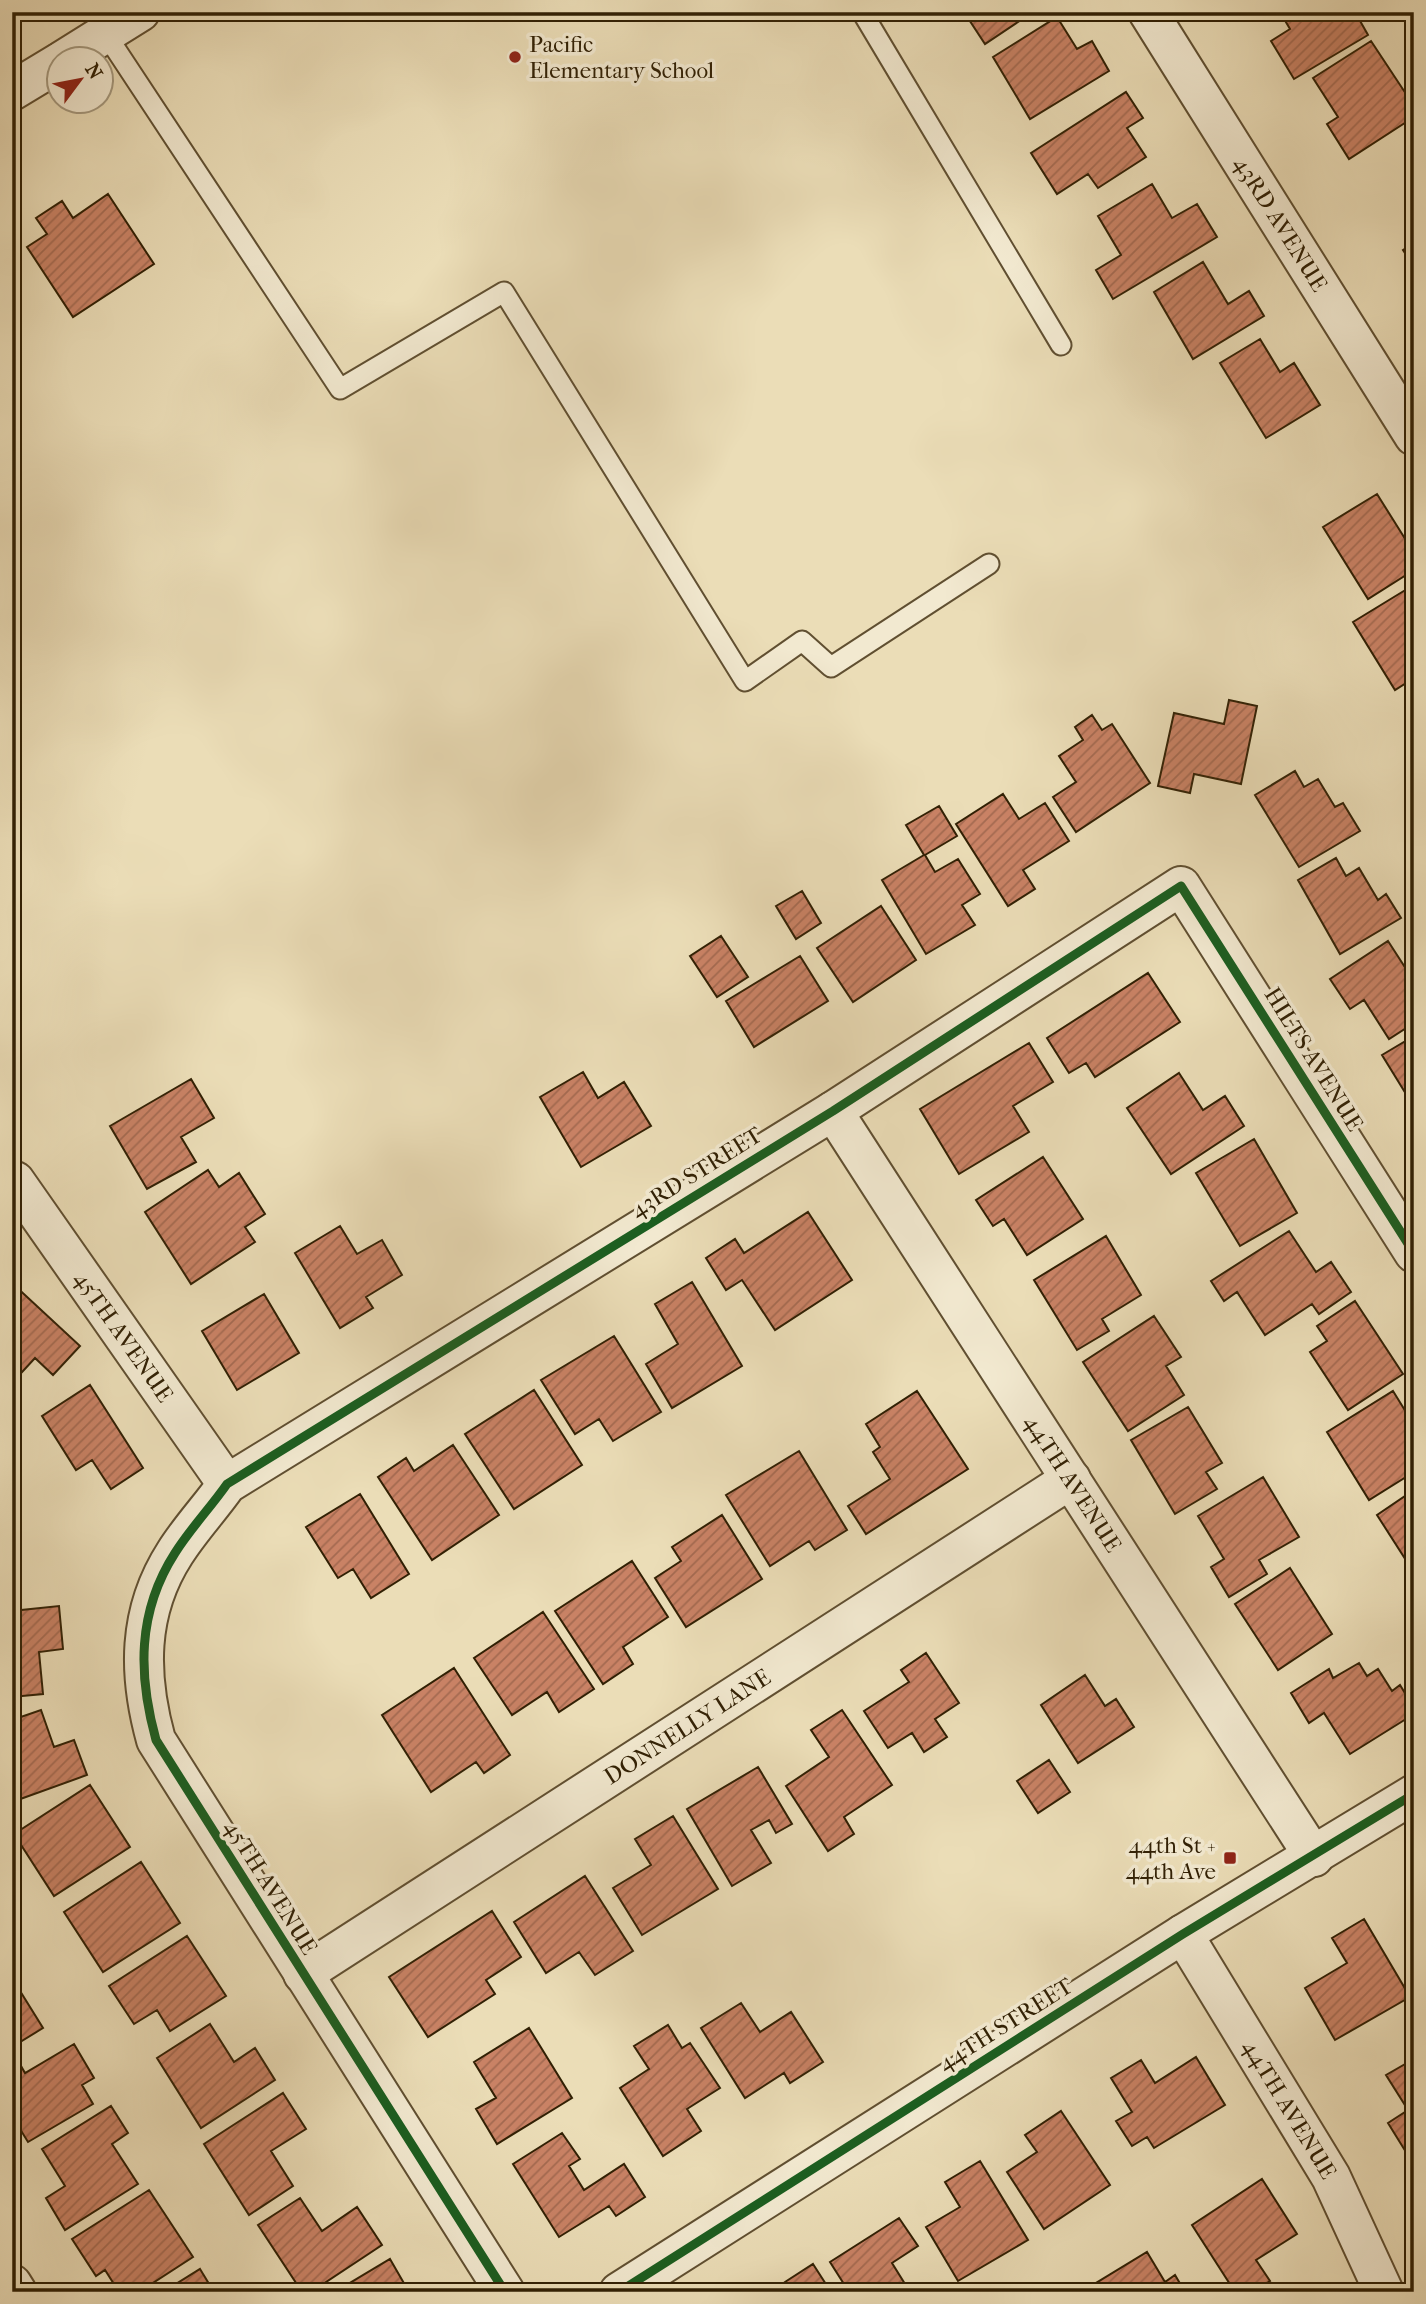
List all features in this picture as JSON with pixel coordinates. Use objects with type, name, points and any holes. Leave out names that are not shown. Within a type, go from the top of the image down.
[{"type":"street","points":[[85,46],[140,12]]},
{"type":"street","name":"43RD AVENUE","points":[[1148,12],[1414,436]]},
{"type":"street","points":[[12,91],[46,70]]},
{"type":"street","name":"43RD STREET","points":[[227,1484],[833,1111],[1181,886]]},
{"type":"street","name":"HILTS AVENUE","points":[[1181,886],[1414,1254]]},
{"type":"street","name":"44TH AVENUE","points":[[833,1111],[1314,1857]]},
{"type":"street","name":"45TH AVENUE","points":[[14,1183],[227,1484],[175,1552],[157,1586],[146,1624],[143,1650],[146,1702],[156,1740],[505,2292]]},
{"type":"street","name":"DONNELLY LANE","points":[[303,1974],[1071,1479]]},
{"type":"street","name":"44TH STREET","points":[[619,2292],[1183,1934],[1414,1794]]},
{"type":"street","name":"44TH AVENUE","points":[[1183,1934],[1331,2177],[1384,2292]]},
{"type":"street","points":[[12,2284],[17,2292]]},
{"type":"lane","points":[[862,12],[1061,345]]},
{"type":"lane","points":[[105,33],[340,389],[504,292],[745,681],[802,641],[831,667],[989,564]]},
{"type":"building","points":[[964,12],[1033,12],[985,44]]},
{"type":"building","points":[[1280,12],[1355,12],[1368,35],[1294,79],[1271,41],[1290,29]]},
{"type":"building","points":[[1057,17],[1077,49],[1092,41],[1109,71],[1030,119],[993,57]]},
{"type":"building","points":[[1371,41],[1414,106],[1414,117],[1349,159],[1327,124],[1338,117],[1313,78]]},
{"type":"building","points":[[1126,92],[1143,118],[1127,128],[1146,157],[1098,188],[1088,174],[1057,194],[1031,153]]},
{"type":"building","points":[[1152,184],[1172,218],[1197,204],[1217,237],[1113,299],[1096,270],[1121,255],[1098,216]]},
{"type":"building","points":[[108,194],[154,264],[73,317],[27,247],[47,234],[36,218],[62,201],[73,218]]},
{"type":"building","points":[[1414,243],[1414,267],[1403,250]]},
{"type":"building","points":[[1203,262],[1228,304],[1249,291],[1264,316],[1193,359],[1154,292]]},
{"type":"building","points":[[1260,339],[1280,372],[1294,363],[1320,405],[1266,438],[1220,363]]},
{"type":"building","points":[[1377,494],[1414,553],[1414,570],[1368,599],[1323,527]]},
{"type":"building","points":[[1407,589],[1414,600],[1414,678],[1395,690],[1353,622]]},
{"type":"building","points":[[1229,700],[1257,706],[1241,784],[1194,774],[1190,793],[1158,786],[1174,713],[1224,724]]},
{"type":"building","points":[[1092,715],[1102,730],[1112,724],[1150,783],[1076,832],[1053,797],[1076,782],[1059,756],[1083,740],[1075,727]]},
{"type":"building","points":[[1295,771],[1304,787],[1318,779],[1335,807],[1343,803],[1360,831],[1299,867],[1255,795]]},
{"type":"building","points":[[1003,794],[1019,819],[1045,803],[1069,841],[1023,870],[1035,889],[1008,906],[956,824]]},
{"type":"building","points":[[939,806],[957,836],[925,855],[935,872],[958,859],[980,894],[962,905],[975,925],[926,954],[882,880],[924,855],[906,825]]},
{"type":"building","points":[[1336,858],[1346,876],[1359,868],[1378,900],[1386,894],[1401,918],[1340,954],[1298,880]]},
{"type":"building","points":[[802,891],[821,923],[796,939],[776,906]]},
{"type":"building","points":[[881,906],[916,960],[853,1002],[817,948]]},
{"type":"building","points":[[721,936],[748,977],[717,997],[690,956]]},
{"type":"building","points":[[1388,941],[1410,975],[1414,972],[1414,1023],[1389,1039],[1364,1000],[1350,1009],[1330,979]]},
{"type":"building","points":[[800,956],[828,1001],[754,1047],[726,1001]]},
{"type":"building","points":[[1148,973],[1180,1022],[1095,1077],[1086,1063],[1069,1073],[1047,1038]]},
{"type":"building","points":[[1414,1036],[1414,1107],[1382,1055]]},
{"type":"building","points":[[1029,1043],[1053,1082],[1013,1106],[1029,1132],[959,1174],[920,1109]]},
{"type":"building","points":[[583,1072],[598,1098],[624,1082],[651,1126],[581,1167],[540,1097]]},
{"type":"building","points":[[1179,1073],[1203,1110],[1225,1096],[1244,1126],[1171,1174],[1127,1108]]},
{"type":"building","points":[[191,1079],[214,1118],[181,1137],[196,1162],[147,1189],[110,1126]]},
{"type":"building","points":[[1254,1139],[1297,1213],[1240,1246],[1196,1173]]},
{"type":"building","points":[[1043,1157],[1083,1219],[1027,1255],[1004,1219],[993,1226],[976,1200]]},
{"type":"building","points":[[208,1170],[219,1187],[239,1173],[265,1214],[245,1227],[255,1242],[191,1284],[145,1212]]},
{"type":"building","points":[[808,1212],[852,1280],[775,1330],[742,1280],[726,1290],[706,1258],[735,1239],[744,1253]]},
{"type":"building","points":[[340,1226],[357,1254],[382,1240],[402,1275],[366,1297],[373,1308],[340,1328],[295,1253]]},
{"type":"building","points":[[1289,1231],[1316,1272],[1331,1262],[1351,1292],[1319,1314],[1312,1304],[1265,1335],[1237,1292],[1224,1301],[1211,1281]]},
{"type":"building","points":[[1106,1236],[1141,1295],[1102,1319],[1109,1331],[1077,1350],[1034,1280]]},
{"type":"building","points":[[692,1282],[742,1366],[672,1408],[646,1364],[678,1344],[655,1304]]},
{"type":"building","points":[[12,1283],[80,1346],[53,1375],[35,1358],[12,1383]]},
{"type":"building","points":[[264,1294],[299,1353],[237,1390],[202,1331]]},
{"type":"building","points":[[1355,1301],[1403,1374],[1348,1410],[1310,1352],[1327,1341],[1317,1326]]},
{"type":"building","points":[[1154,1316],[1181,1357],[1166,1366],[1184,1395],[1128,1431],[1083,1362]]},
{"type":"building","points":[[614,1336],[661,1412],[613,1441],[599,1419],[575,1434],[541,1380]]},
{"type":"building","points":[[90,1385],[143,1468],[111,1489],[92,1460],[76,1470],[42,1416]]},
{"type":"building","points":[[534,1390],[582,1465],[514,1509],[465,1434]]},
{"type":"building","points":[[917,1391],[968,1469],[866,1534],[848,1506],[890,1479],[873,1452],[880,1447],[866,1424]]},
{"type":"building","points":[[1393,1391],[1414,1425],[1414,1472],[1369,1500],[1327,1432]]},
{"type":"building","points":[[1188,1407],[1222,1463],[1206,1472],[1217,1489],[1175,1514],[1131,1440]]},
{"type":"building","points":[[453,1445],[499,1515],[432,1560],[378,1477],[406,1458],[414,1471]]},
{"type":"building","points":[[799,1451],[847,1530],[815,1550],[809,1541],[770,1566],[726,1495]]},
{"type":"building","points":[[1263,1477],[1299,1537],[1259,1560],[1267,1574],[1229,1597],[1211,1567],[1224,1559],[1198,1516]]},
{"type":"building","points":[[1414,1490],[1414,1566],[1411,1568],[1377,1515]]},
{"type":"building","points":[[360,1494],[409,1574],[371,1598],[353,1569],[338,1578],[306,1527]]},
{"type":"building","points":[[722,1515],[762,1579],[686,1627],[655,1578],[681,1561],[672,1547]]},
{"type":"building","points":[[632,1561],[668,1617],[623,1647],[633,1664],[603,1684],[555,1611]]},
{"type":"building","points":[[1290,1568],[1332,1634],[1278,1670],[1235,1604]]},
{"type":"building","points":[[59,1606],[63,1649],[39,1652],[43,1694],[12,1697],[12,1611]]},
{"type":"building","points":[[543,1612],[594,1689],[559,1712],[547,1692],[512,1715],[474,1658]]},
{"type":"building","points":[[926,1653],[959,1703],[935,1719],[947,1737],[924,1752],[912,1733],[888,1748],[864,1711],[909,1682],[901,1670]]},
{"type":"building","points":[[1359,1663],[1367,1676],[1378,1669],[1392,1691],[1400,1685],[1414,1708],[1414,1714],[1350,1754],[1324,1713],[1309,1723],[1291,1693],[1329,1669],[1333,1678]]},
{"type":"building","points":[[454,1668],[510,1755],[484,1773],[476,1762],[431,1792],[382,1715]]},
{"type":"building","points":[[1085,1675],[1105,1706],[1116,1699],[1134,1727],[1078,1763],[1041,1705]]},
{"type":"building","points":[[41,1710],[54,1747],[74,1740],[87,1775],[12,1802],[12,1720]]},
{"type":"building","points":[[842,1710],[892,1785],[844,1817],[854,1834],[828,1851],[786,1786],[829,1757],[811,1730]]},
{"type":"building","points":[[1049,1760],[1070,1792],[1038,1813],[1017,1781]]},
{"type":"building","points":[[758,1767],[792,1824],[776,1833],[769,1820],[751,1830],[771,1863],[732,1886],[687,1809]]},
{"type":"building","points":[[90,1785],[130,1847],[54,1896],[14,1834]]},
{"type":"building","points":[[673,1816],[718,1889],[642,1935],[613,1888],[651,1865],[635,1839]]},
{"type":"building","points":[[141,1862],[180,1923],[103,1972],[64,1912]]},
{"type":"building","points":[[585,1876],[633,1951],[595,1975],[579,1952],[546,1973],[514,1922]]},
{"type":"building","points":[[492,1911],[521,1957],[486,1980],[495,1994],[428,2037],[389,1977]]},
{"type":"building","points":[[1364,1919],[1410,1997],[1335,2040],[1305,1988],[1347,1963],[1332,1938]]},
{"type":"building","points":[[187,1936],[226,1996],[170,2031],[157,2010],[134,2024],[109,1986]]},
{"type":"building","points":[[12,1978],[43,2028],[12,2047]]},
{"type":"building","points":[[741,2003],[760,2032],[791,2012],[823,2062],[790,2083],[784,2073],[745,2098],[701,2028]]},
{"type":"building","points":[[210,2024],[234,2062],[255,2048],[275,2080],[201,2128],[157,2058]]},
{"type":"building","points":[[668,2025],[682,2048],[690,2043],[720,2088],[687,2109],[701,2131],[663,2156],[620,2088],[649,2069],[634,2046]]},
{"type":"building","points":[[529,2028],[572,2098],[497,2144],[476,2109],[496,2098],[474,2062]]},
{"type":"building","points":[[74,2044],[94,2078],[82,2085],[93,2104],[28,2142],[12,2116],[12,2062],[17,2059],[25,2073]]},
{"type":"building","points":[[1196,2057],[1225,2105],[1154,2148],[1147,2137],[1132,2146],[1116,2121],[1132,2112],[1111,2078],[1141,2060],[1155,2083]]},
{"type":"building","points":[[1414,2059],[1414,2154],[1409,2157],[1388,2123],[1408,2110],[1386,2075]]},
{"type":"building","points":[[283,2093],[306,2129],[271,2151],[293,2186],[249,2215],[204,2144]]},
{"type":"building","points":[[111,2106],[128,2133],[112,2144],[138,2184],[65,2230],[46,2198],[65,2186],[42,2149]]},
{"type":"building","points":[[1061,2111],[1110,2185],[1044,2229],[1007,2172],[1037,2152],[1025,2135]]},
{"type":"building","points":[[562,2133],[580,2159],[569,2166],[584,2190],[624,2164],[645,2197],[616,2216],[609,2206],[559,2237],[513,2164]]},
{"type":"building","points":[[980,2161],[1028,2240],[958,2281],[926,2227],[960,2207],[945,2182]]},
{"type":"building","points":[[1262,2179],[1297,2234],[1256,2260],[1270,2281],[1254,2292],[1235,2292],[1192,2225]]},
{"type":"building","points":[[149,2190],[193,2257],[139,2292],[119,2292],[105,2270],[96,2276],[72,2239]]},
{"type":"building","points":[[300,2198],[322,2231],[357,2207],[382,2245],[311,2292],[302,2292],[258,2225]]},
{"type":"building","points":[[899,2218],[918,2246],[892,2263],[910,2292],[849,2292],[830,2262]]},
{"type":"building","points":[[1147,2252],[1165,2282],[1175,2275],[1185,2292],[1088,2292],[1086,2289]]},
{"type":"building","points":[[390,2259],[409,2292],[339,2292],[338,2290]]},
{"type":"building","points":[[813,2264],[831,2292],[791,2292],[785,2282]]},
{"type":"building","points":[[200,2269],[214,2292],[163,2292]]},
{"type":"cycle path","points":[[505,2292],[156,1740],[144,1668],[153,1598],[175,1553],[227,1484],[833,1111],[1181,886],[1414,1253]]},
{"type":"cycle path","points":[[619,2292],[1183,1934],[1414,1794]]},
{"type":"place","name":"Pacific Elementary School","points":[[515,57]]},
{"type":"place","name":"44th St + 44th Ave","points":[[1230,1858]]}]
